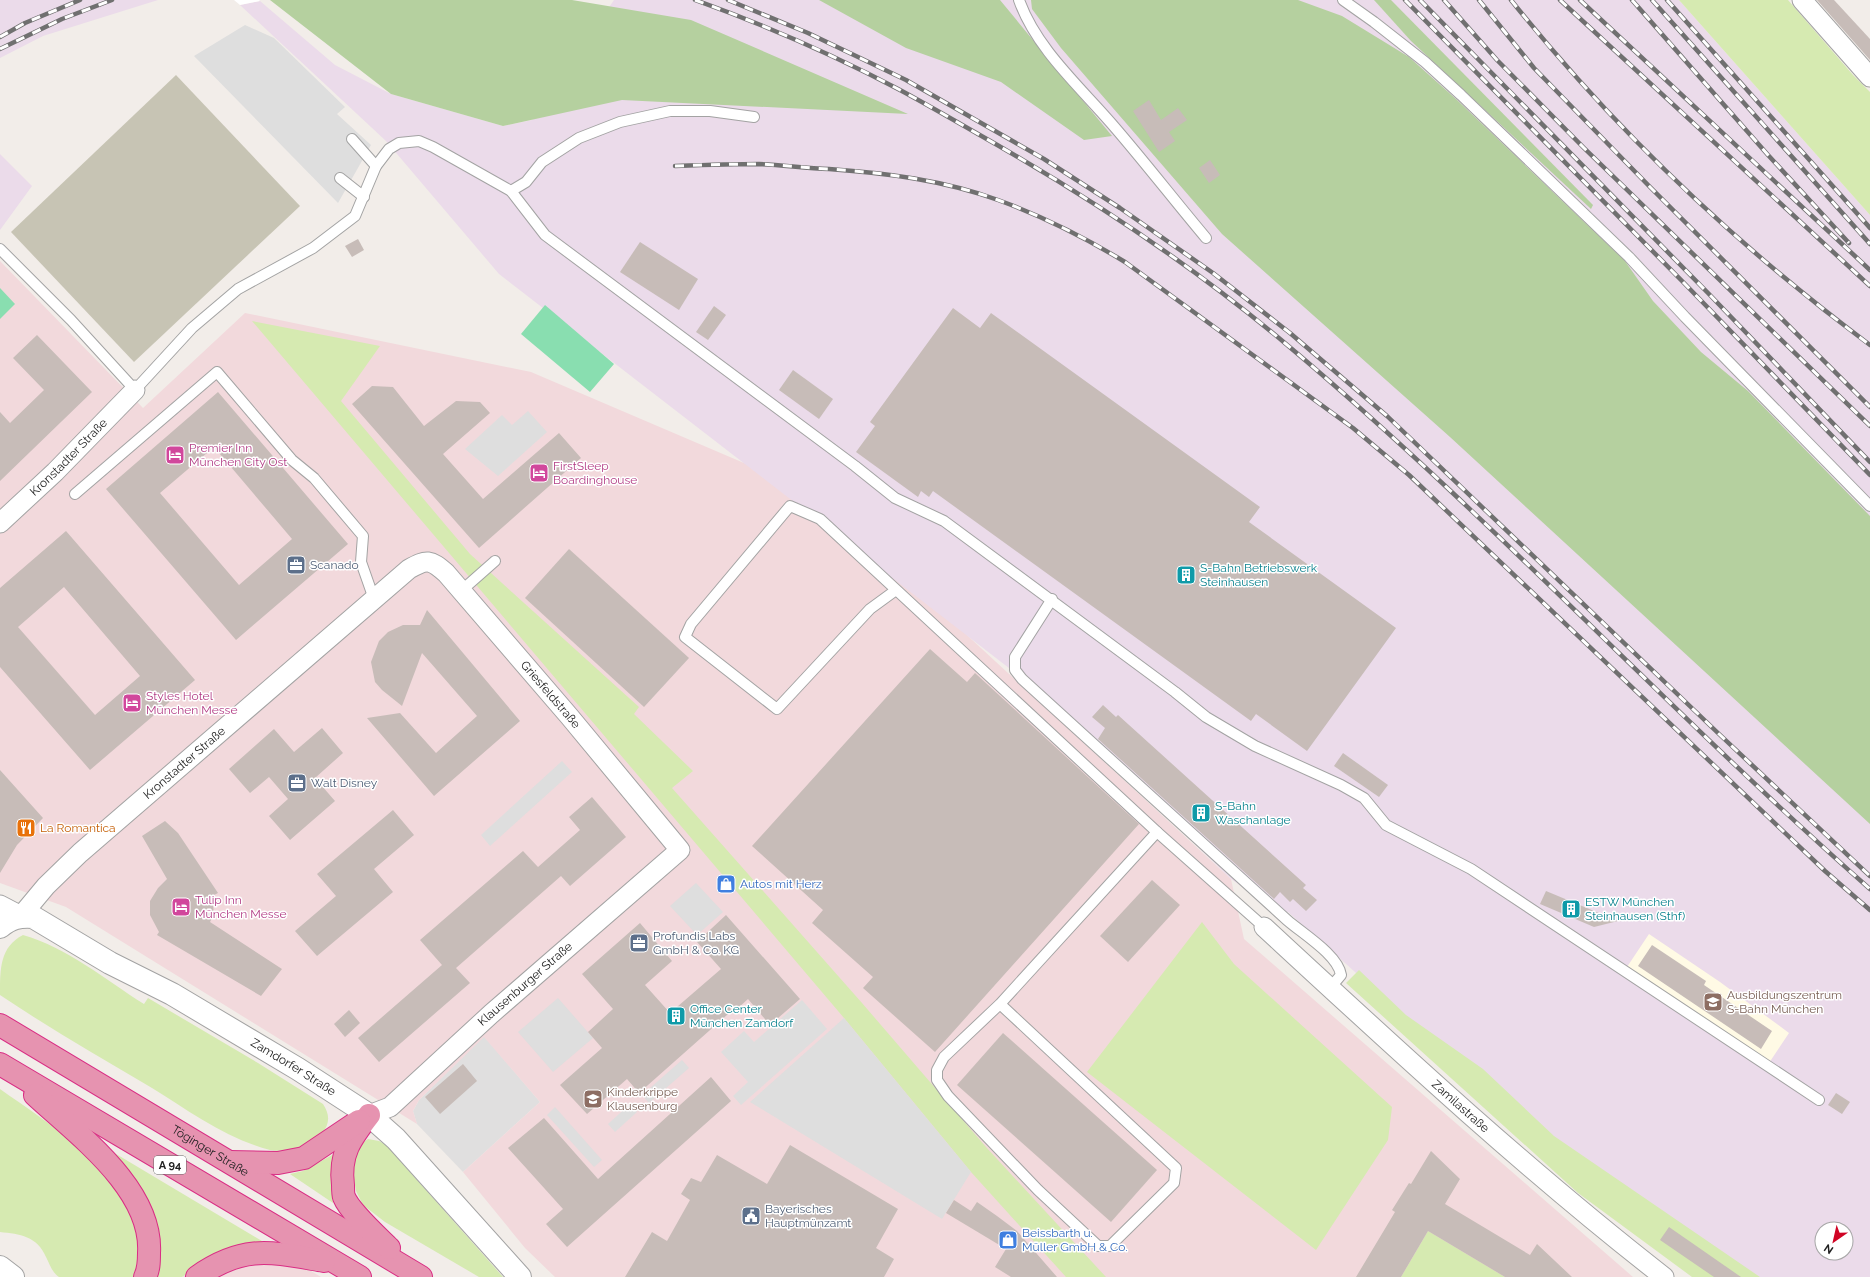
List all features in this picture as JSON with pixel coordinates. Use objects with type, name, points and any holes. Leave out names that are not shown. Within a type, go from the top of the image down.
[{"type":"highway","name":"Töginger Straße","points":[[0,1025],[418,1276]]},
{"type":"highway","points":[[2,1065],[98,1153],[127,1187],[145,1220],[150,1246],[148,1270],[145,1277]]},
{"type":"highway","name":"A 94","points":[[2,1065],[360,1277]]},
{"type":"highway","points":[[229,1162],[278,1163],[304,1158],[368,1114]]},
{"type":"highway","points":[[368,1114],[357,1130],[346,1151],[341,1170],[344,1198],[365,1225],[418,1276]]},
{"type":"highway","points":[[196,1277],[214,1265],[247,1253],[272,1252],[337,1263]]},
{"type":"street","points":[[1802,0],[1867,70]]},
{"type":"street","name":"Kronstadter Straße","points":[[0,523],[55,472],[135,390]]},
{"type":"street","name":"Griesfeldstraße","points":[[409,569],[424,561],[434,563],[461,591],[569,716],[680,850]]},
{"type":"street","name":"Kronstadter Straße","points":[[0,927],[10,918],[21,916],[46,886],[80,853],[409,569]]},
{"type":"street","name":"Klausenburger Straße","points":[[368,1114],[390,1107],[491,1014],[680,850]]},
{"type":"street","points":[[0,905],[21,916]]},
{"type":"street","name":"Zamdorfer Straße","points":[[21,916],[33,917],[110,963],[172,994],[298,1069],[368,1114],[396,1139],[520,1277]]},
{"type":"street","name":"Zamilastraße","points":[[1264,927],[1460,1106],[1611,1235],[1664,1277]]},
{"type":"street","points":[[0,1267],[13,1277]]},
{"type":"lane","points":[[1019,0],[1025,17],[1049,51],[1113,125],[1206,238]]},
{"type":"lane","points":[[1343,0],[1425,62],[1629,257],[1690,323],[1870,506]]},
{"type":"lane","points":[[510,190],[526,182],[542,162],[579,138],[620,122],[670,111],[710,111],[754,117]]},
{"type":"lane","points":[[352,139],[376,166]]},
{"type":"lane","points":[[0,249],[71,320],[135,390],[192,328],[238,289],[313,248],[355,216],[376,166],[389,149],[399,143],[419,141],[433,147],[510,190],[545,235],[551,240],[895,498],[944,521],[1052,599],[1206,717],[1255,746],[1341,785],[1364,798],[1386,825],[1471,870],[1819,1100]]},
{"type":"lane","points":[[340,178],[364,197]]},
{"type":"lane","points":[[75,494],[217,372],[292,460],[314,478],[362,536],[361,562],[374,599]]},
{"type":"lane","points":[[896,590],[870,609],[777,709],[685,637],[691,624],[790,506],[820,519],[1157,832],[1264,927]]},
{"type":"lane","points":[[461,591],[495,561]]},
{"type":"lane","points":[[1052,599],[1015,657],[1015,670],[1022,679],[1264,899],[1330,956],[1340,967],[1341,975],[1330,988]]},
{"type":"lane","points":[[1000,1004],[1176,1168],[1174,1183],[1110,1246],[1098,1246],[1038,1190],[948,1096],[937,1080],[937,1070],[944,1057],[1000,1004],[1157,832]]},
{"type":"shaded area","points":[[0,0],[158,0],[43,36],[0,58]]},
{"type":"shaded area","points":[[614,0],[1679,0],[1870,215],[1870,1277],[1741,1277],[1547,1144],[1288,912],[1284,916],[1231,879],[1092,745],[1095,738],[1058,706],[499,274],[386,141],[240,5],[260,1],[335,65],[391,94],[503,126],[532,120]]},
{"type":"shaded area","points":[[245,25],[274,38],[345,107],[337,114],[371,145],[338,203],[194,56]]},
{"type":"shaded area","points":[[176,75],[300,206],[134,362],[11,232]]},
{"type":"shaded area","points":[[0,154],[32,186],[0,230]]},
{"type":"shaded area","points":[[0,261],[143,408],[245,313],[531,372],[758,469],[877,552],[1231,879],[1244,939],[1633,1277],[555,1277],[525,1248],[463,1172],[540,1102],[484,1037],[419,1100],[413,1111],[417,1124],[66,907],[0,883]]},
{"type":"shaded area","points":[[528,411],[547,432],[498,476],[465,449],[502,415],[512,425]]},
{"type":"shaded area","points":[[562,761],[572,772],[490,846],[481,835]]},
{"type":"shaded area","points":[[696,883],[723,912],[697,935],[670,906]]},
{"type":"shaded area","name":"Ausbildungszentrum S-Bahn München","points":[[1649,934],[1720,982],[1789,1033],[1769,1063],[1627,967]]},
{"type":"shaded area","points":[[558,998],[593,1038],[553,1072],[518,1032]]},
{"type":"shaded area","points":[[802,1000],[827,1029],[741,1105],[733,1096],[748,1082],[721,1052],[744,1031],[754,1042]]},
{"type":"shaded area","points":[[844,1018],[971,1172],[942,1219],[750,1102]]},
{"type":"shaded area","points":[[484,1036],[540,1102],[463,1172],[417,1124],[413,1111],[419,1100]]},
{"type":"shaded area","points":[[682,1060],[689,1068],[649,1103],[642,1095]]},
{"type":"shaded area","points":[[630,1104],[637,1112],[615,1132],[608,1124]]},
{"type":"shaded area","points":[[555,1107],[602,1160],[594,1167],[547,1115]]},
{"type":"shaded area","points":[[267,1244],[321,1277],[182,1277],[201,1264]]},
{"type":"green space","points":[[270,0],[572,0],[691,20],[908,114],[622,100],[503,126],[391,94]]},
{"type":"green space","points":[[819,0],[1000,0],[1112,136],[1084,140],[1001,82],[906,48]]},
{"type":"green space","points":[[1031,0],[1298,0],[1342,16],[1409,57],[1456,99],[1625,261],[1653,301],[1701,352],[1748,391],[1870,516],[1870,824],[1450,437],[1222,234],[1061,48],[1032,9]]},
{"type":"green space","points":[[1374,0],[1391,0],[1593,205],[1591,209],[1411,41]]},
{"type":"green space","points":[[1679,0],[1788,0],[1853,75],[1870,92],[1870,215]]},
{"type":"green space","points":[[0,288],[15,304],[0,319]]},
{"type":"green space","points":[[545,305],[614,364],[590,392],[521,334]]},
{"type":"green space","points":[[252,321],[380,346],[341,401],[470,554],[639,707],[634,714],[693,771],[672,788],[862,1003],[986,1147],[1106,1277],[1066,1277],[971,1172],[844,1018]]},
{"type":"green space","points":[[1202,922],[1234,964],[1392,1107],[1388,1140],[1316,1250],[1087,1072]]},
{"type":"green space","points":[[23,935],[55,947],[144,1004],[148,998],[258,1063],[323,1104],[328,1115],[328,1123],[325,1130],[312,1142],[298,1148],[276,1151],[239,1139],[194,1115],[152,1088],[75,1043],[0,995],[0,976],[3,959],[6,952],[15,940]]},
{"type":"green space","points":[[1359,970],[1406,1015],[1483,1069],[1554,1136],[1760,1277],[1692,1277],[1578,1193],[1346,983]]},
{"type":"green space","points":[[0,1089],[74,1143],[106,1175],[120,1193],[139,1229],[140,1235],[140,1254],[134,1277],[59,1277],[53,1271],[42,1250],[33,1240],[21,1235],[0,1232]]},
{"type":"green space","points":[[368,1139],[379,1141],[386,1145],[503,1277],[479,1277],[385,1222],[363,1205],[356,1191],[352,1168],[356,1151],[361,1144]]},
{"type":"green space","points":[[101,1145],[267,1244],[201,1264],[182,1277],[155,1277],[156,1273]]},
{"type":"green space","points":[[334,1154],[331,1172],[333,1203],[290,1174],[303,1171]]},
{"type":"green space","points":[[1428,1231],[1505,1277],[1401,1277]]},
{"type":"pier","points":[[234,0],[259,0],[260,1],[240,5]]},
{"type":"building","points":[[1817,0],[1834,0],[1870,39],[1870,60]]},
{"type":"building","points":[[1149,100],[1161,120],[1178,108],[1187,120],[1169,132],[1175,141],[1159,152],[1133,111]]},
{"type":"building","points":[[1210,160],[1220,175],[1209,183],[1199,168]]},
{"type":"building","points":[[358,239],[364,250],[352,257],[345,246]]},
{"type":"building","points":[[640,242],[698,279],[679,310],[620,272]]},
{"type":"building","points":[[714,306],[726,315],[708,340],[696,332]]},
{"type":"building","name":"S-Bahn Betriebswerk Steinhausen","points":[[953,308],[980,328],[991,313],[1260,507],[1249,522],[1396,628],[1307,751],[1256,714],[1251,721],[933,491],[929,497],[921,491],[918,497],[856,452],[875,426],[870,422]]},
{"type":"building","points":[[37,335],[92,392],[0,481],[0,412],[10,423],[44,390],[13,358]]},
{"type":"building","points":[[793,370],[833,399],[819,419],[779,390]]},
{"type":"building","name":"FirstSleep Boardinghouse","points":[[372,386],[393,387],[424,426],[456,401],[480,402],[490,413],[443,454],[483,499],[559,433],[581,458],[479,548],[352,404]]},
{"type":"building","points":[[218,392],[348,544],[236,640],[106,489]],"holes":[[[214,447],[292,539],[239,585],[160,493]]]},
{"type":"building","points":[[66,531],[195,680],[90,770],[0,667],[0,588]],"holes":[[[64,587],[140,676],[95,715],[18,627]]]},
{"type":"building","points":[[569,549],[689,658],[644,707],[525,598]]},
{"type":"building","points":[[427,610],[520,721],[434,796],[367,718],[400,713],[436,753],[477,716],[422,653],[402,706],[382,690],[375,682],[371,662],[379,641],[388,632],[403,625],[420,625]]},
{"type":"building","points":[[930,649],[967,682],[975,673],[1139,824],[935,1052],[863,988],[873,977],[812,923],[823,910],[752,846]]},
{"type":"building","name":"S-Bahn Waschanlage","points":[[1103,705],[1116,717],[1118,715],[1306,885],[1303,888],[1317,900],[1306,911],[1293,899],[1290,902],[1280,892],[1274,899],[1098,739],[1105,728],[1092,717]]},
{"type":"building","name":"Walt Disney","points":[[322,728],[343,753],[315,778],[335,801],[290,840],[269,816],[288,799],[269,777],[250,793],[229,769],[274,729],[294,752]]},
{"type":"building","points":[[1343,753],[1388,785],[1379,797],[1334,766]]},
{"type":"building","points":[[0,770],[43,818],[17,845],[0,873]]},
{"type":"building","points":[[592,797],[626,837],[570,886],[561,876],[456,968],[470,983],[379,1062],[358,1038],[442,965],[420,940],[523,851],[538,867],[580,830],[569,817]]},
{"type":"building","points":[[393,810],[414,835],[374,869],[393,892],[317,956],[295,931],[336,896],[317,874]]},
{"type":"building","name":"Tulip Inn München Messe","points":[[165,821],[178,833],[218,893],[212,896],[214,914],[210,922],[282,969],[261,996],[157,935],[159,932],[150,915],[150,901],[158,888],[167,879],[142,836]]},
{"type":"building","points":[[1152,880],[1180,905],[1128,962],[1100,936]]},
{"type":"building","name":"ESTW München Steinhausen (Sthf)","points":[[1546,891],[1618,921],[1594,927],[1540,904]]},
{"type":"building","name":"Office Center München Zamdorf","points":[[726,915],[800,999],[770,1025],[748,999],[737,1009],[736,1007],[639,1093],[627,1079],[587,1114],[560,1085],[602,1048],[588,1032],[613,1009],[582,974],[640,923],[672,961],[645,985],[670,1013],[721,969],[697,942]]},
{"type":"building","points":[[1652,945],[1706,981],[1704,985],[1772,1031],[1761,1049],[1638,966]]},
{"type":"building","points":[[349,1010],[360,1023],[345,1037],[334,1024]]},
{"type":"building","points":[[1003,1033],[1157,1170],[1111,1222],[957,1085]]},
{"type":"building","points":[[463,1064],[477,1081],[440,1114],[425,1097]]},
{"type":"building","points":[[711,1077],[731,1101],[567,1247],[546,1224],[563,1209],[508,1148],[544,1118],[598,1179]]},
{"type":"building","points":[[1836,1093],[1850,1102],[1842,1114],[1828,1105]]},
{"type":"building","name":"Bayerisches Hauptmünzamt","points":[[790,1145],[898,1209],[876,1248],[894,1259],[884,1277],[625,1277],[652,1232],[667,1241],[690,1200],[681,1194],[691,1178],[701,1182],[717,1155],[767,1184]]},
{"type":"building","points":[[1431,1151],[1460,1179],[1445,1204],[1530,1255],[1537,1244],[1572,1277],[1505,1277],[1428,1231],[1401,1277],[1356,1277],[1395,1212],[1392,1210],[1409,1183],[1411,1184]]},
{"type":"building","name":"Beissbarth u. Müller GmbH & Co.","points":[[954,1200],[971,1211],[977,1202],[997,1216],[1017,1231],[1057,1277],[1011,1277],[995,1267],[1006,1249],[946,1213]]},
{"type":"building","points":[[1669,1227],[1741,1277],[1714,1277],[1660,1240]]},
{"type":"railway","points":[[0,37],[25,23],[80,0]]},
{"type":"railway","points":[[0,49],[62,19],[112,0]]},
{"type":"railway","points":[[695,0],[799,41],[875,77],[920,101],[1018,157],[1098,206],[1175,258],[1213,286],[1286,344],[1361,409],[1508,545],[1723,754],[1870,889]]},
{"type":"railway","points":[[728,0],[808,33],[906,80],[1044,159],[1120,208],[1213,273],[1290,333],[1387,416],[1719,734],[1870,876]]},
{"type":"railway","points":[[1405,0],[1684,283],[1870,475]]},
{"type":"railway","points":[[1420,0],[1708,293],[1870,462]]},
{"type":"railway","points":[[1444,0],[1497,60],[1584,148],[1870,426]]},
{"type":"railway","points":[[1479,0],[1534,68],[1650,187],[1870,407]]},
{"type":"railway","points":[[1511,0],[1592,95],[1679,184],[1772,267],[1820,307],[1870,345]]},
{"type":"railway","points":[[1560,0],[1870,286]]},
{"type":"railway","points":[[1580,0],[1870,270]]},
{"type":"railway","points":[[1632,0],[1768,155],[1849,243]]},
{"type":"railway","points":[[1652,0],[1870,244]]},
{"type":"railway","points":[[1667,0],[1870,228]]},
{"type":"railway","points":[[675,166],[768,164],[893,175],[935,182],[977,193],[1031,213],[1094,244],[1125,262],[1353,428],[1409,475],[1825,871],[1870,910]]},
{"type":"place","name":"Premier Inn München City Ost","points":[[175,455]]},
{"type":"place","name":"FirstSleep Boardinghouse","points":[[539,473]]},
{"type":"place","name":"Scanado","points":[[296,565]]},
{"type":"place","name":"S-Bahn Betriebswerk Steinhausen","points":[[1186,575]]},
{"type":"place","name":"Styles Hotel München Messe","points":[[132,703]]},
{"type":"place","name":"Walt Disney","points":[[297,783]]},
{"type":"place","name":"S-Bahn Waschanlage","points":[[1201,813]]},
{"type":"place","name":"La Romantica","points":[[26,828]]},
{"type":"place","name":"Autos mit Herz","points":[[726,884]]},
{"type":"place","name":"Tulip Inn München Messe","points":[[181,907]]},
{"type":"place","name":"ESTW München Steinhausen (Sthf)","points":[[1571,909]]},
{"type":"place","name":"Profundis Labs GmbH & Co. KG","points":[[639,943]]},
{"type":"place","name":"Ausbildungszentrum S-Bahn München","points":[[1713,1002]]},
{"type":"place","name":"Office Center München Zamdorf","points":[[676,1016]]},
{"type":"place","name":"Kinderkrippe Klausenburg","points":[[593,1099]]},
{"type":"place","name":"Bayerisches Hauptmünzamt","points":[[751,1216]]},
{"type":"place","name":"Beissbarth u. Müller GmbH & Co.","points":[[1008,1240]]}]
